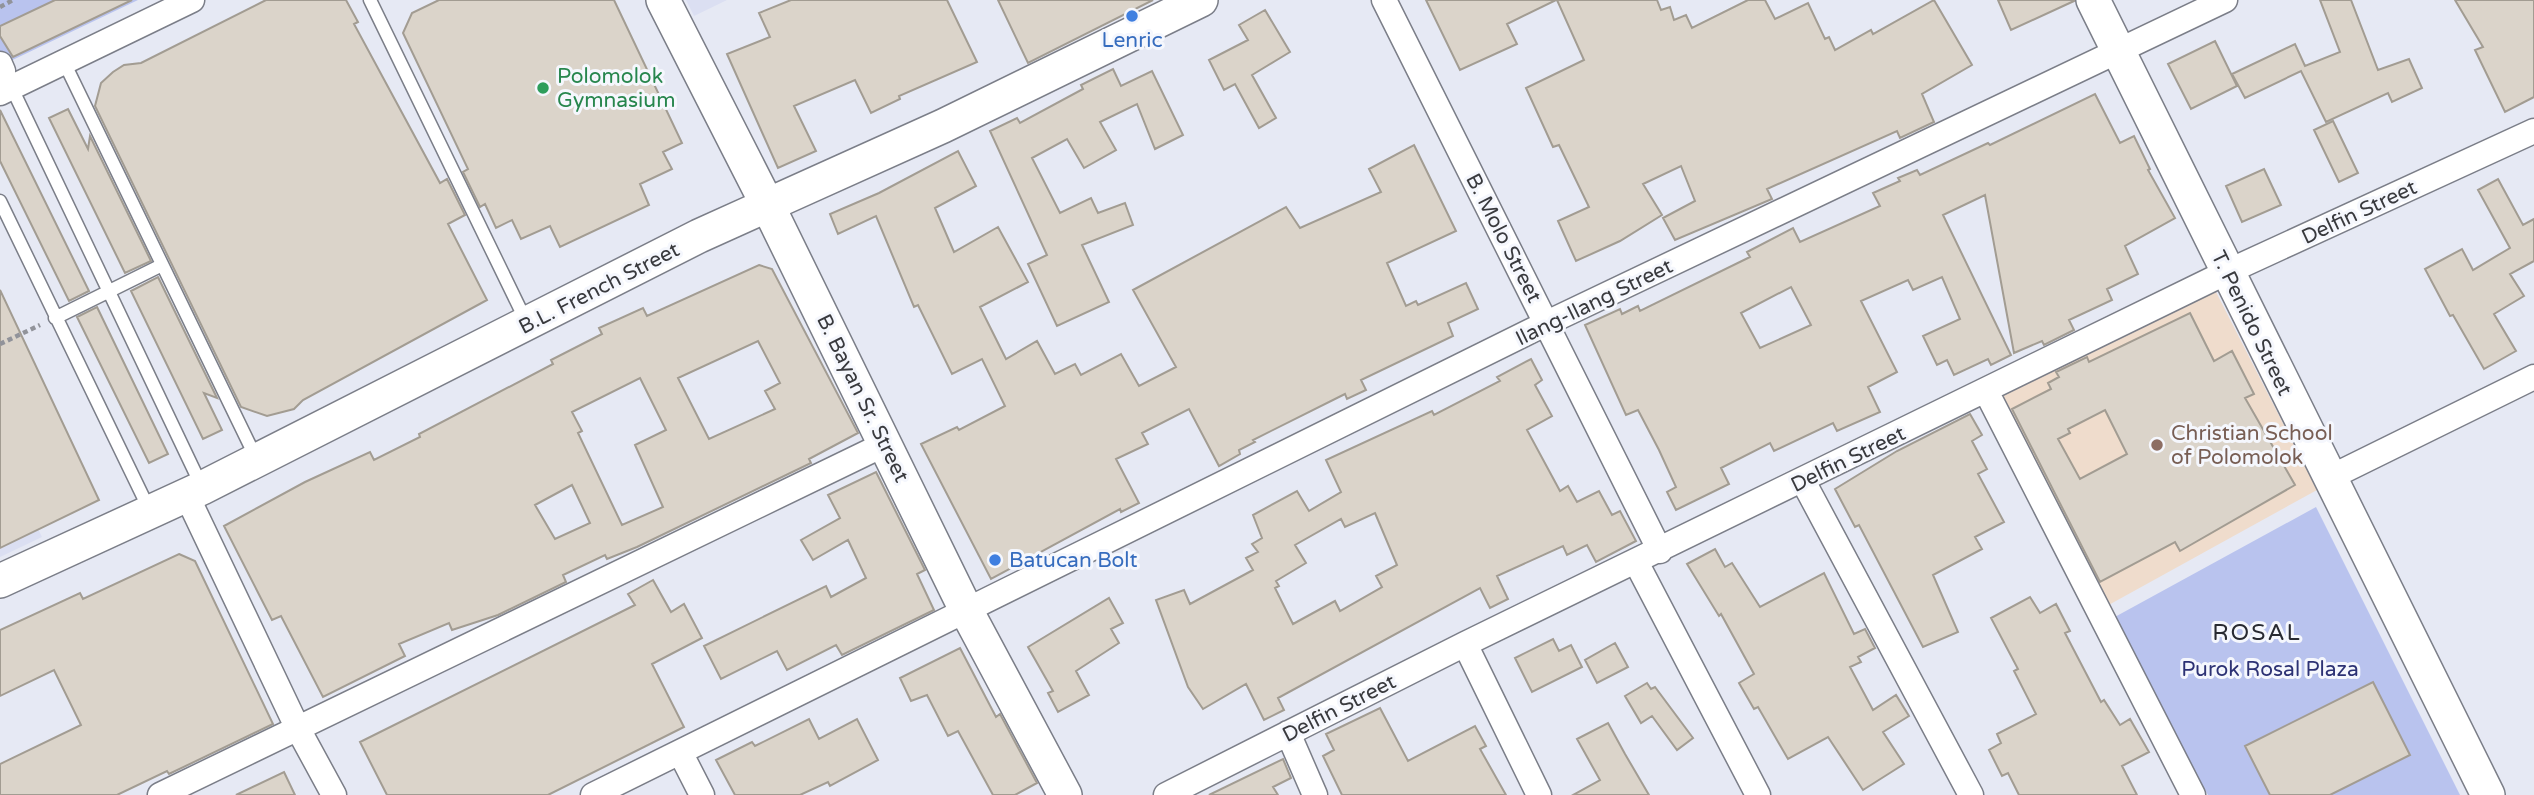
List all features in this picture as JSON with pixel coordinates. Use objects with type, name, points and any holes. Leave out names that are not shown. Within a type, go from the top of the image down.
[{"type":"street","points":[[4,79],[64,62],[192,0]]},
{"type":"street","name":"B. Bayan Sr. Street","points":[[663,0],[1059,793]]},
{"type":"street","name":"B.L. French Street","points":[[0,581],[257,460],[699,236],[943,126],[1201,0]]},
{"type":"street","name":"B. Molo Street","points":[[1384,0],[1660,551]]},
{"type":"street","name":"T. Penido Street","points":[[2093,0],[2488,795]]},
{"type":"street","name":"Ilang-Ilang Street","points":[[593,795],[1547,323],[2225,0]]},
{"type":"street","name":"Delfin Street","points":[[1166,795],[1465,645],[2227,272],[2534,131]]},
{"type":"street","points":[[2329,478],[2534,377]]},
{"type":"street","points":[[1986,391],[2193,795]]},
{"type":"street","points":[[160,795],[885,444]]},
{"type":"street","points":[[1803,481],[1971,795]]},
{"type":"street","points":[[194,491],[297,727],[334,795]]},
{"type":"street","points":[[1636,562],[1758,795]]},
{"type":"street","points":[[1465,645],[1539,795]]},
{"type":"street","points":[[1288,733],[1315,795]]},
{"type":"street","points":[[680,752],[702,795]]},
{"type":"lane","points":[[370,0],[527,325]]},
{"type":"lane","points":[[64,62],[257,460]]},
{"type":"lane","points":[[4,79],[107,292],[194,491]]},
{"type":"lane","points":[[0,201],[150,510]]},
{"type":"lane","points":[[55,317],[162,265]]},
{"type":"path","points":[[0,6],[13,0]]},
{"type":"path","points":[[0,344],[55,317]]},
{"type":"shaded area","points":[[686,0],[727,0],[694,16]]},
{"type":"shaded area","name":"Christian School of Polomolok","points":[[2215,290],[2317,490],[2105,607],[1996,399]]},
{"type":"shaded area","points":[[0,451],[42,537],[0,557]]},
{"type":"green space","points":[[0,0],[138,0],[0,66]]},
{"type":"green space","name":"Purok Rosal Plaza","points":[[2316,507],[2460,795],[2208,795],[2113,618]]},
{"type":"building","points":[[55,0],[132,0],[13,57],[0,36],[0,26]]},
{"type":"building","points":[[266,0],[346,0],[358,22],[354,24],[440,183],[447,179],[465,215],[448,224],[487,300],[303,400],[294,409],[267,416],[241,407],[95,106],[101,83],[124,65],[141,63]]},
{"type":"building","name":"Polomolok Gymnasium","points":[[439,0],[614,0],[682,143],[663,152],[672,169],[640,184],[649,205],[560,247],[550,226],[521,239],[512,220],[496,228],[485,204],[480,207],[463,172],[468,169],[403,33],[412,13]]},
{"type":"building","points":[[791,0],[947,0],[977,62],[899,96],[900,99],[871,113],[855,80],[794,106],[816,151],[778,168],[727,54],[770,37],[759,13]]},
{"type":"building","points":[[998,0],[1153,0],[1028,63]]},
{"type":"building","points":[[1426,0],[1556,0],[1507,24],[1517,44],[1460,70]]},
{"type":"building","points":[[1557,0],[1657,0],[1661,10],[1670,7],[1674,20],[1686,15],[1692,28],[1748,0],[1765,0],[1775,19],[1808,3],[1825,39],[1829,37],[1835,50],[1871,30],[1873,34],[1934,0],[1972,65],[1922,94],[1934,122],[1900,138],[1897,131],[1767,189],[1772,199],[1675,240],[1663,218],[1695,201],[1681,166],[1643,184],[1662,215],[1620,241],[1576,261],[1558,221],[1589,207],[1559,145],[1553,147],[1526,88],[1584,60]]},
{"type":"building","points":[[1998,0],[2074,0],[2074,1],[2011,30]]},
{"type":"building","points":[[2320,0],[2351,0],[2378,70],[2409,59],[2422,88],[2392,102],[2388,93],[2326,122],[2301,71],[2245,98],[2232,74],[2295,44],[2305,66],[2340,52]]},
{"type":"building","points":[[2455,0],[2534,0],[2534,97],[2505,112],[2475,50],[2483,47]]},
{"type":"building","points":[[1265,10],[1290,52],[1252,75],[1276,118],[1259,128],[1235,84],[1224,90],[1209,60],[1248,40],[1239,25]]},
{"type":"building","points":[[2215,41],[2237,86],[2191,109],[2168,64]]},
{"type":"building","points":[[1113,69],[1121,86],[1152,71],[1183,135],[1155,149],[1137,104],[1100,122],[1116,150],[1084,168],[1067,139],[1032,158],[1060,213],[1091,198],[1098,213],[1125,203],[1133,225],[1082,245],[1109,302],[1057,326],[1028,264],[1047,255],[990,131],[1017,118],[1020,123],[1083,89],[1081,85]]},
{"type":"building","points":[[2095,94],[2120,143],[2134,136],[2150,169],[2148,170],[2175,218],[2125,246],[2138,274],[2107,289],[2112,300],[2069,320],[2074,330],[2044,345],[2042,341],[2014,353],[1985,195],[1943,215],[2011,355],[1991,365],[1988,359],[1954,375],[1947,360],[1937,365],[1923,336],[1960,319],[1942,277],[1913,290],[1908,280],[1861,301],[1897,372],[1868,387],[1880,412],[1837,431],[1833,423],[1774,451],[1770,443],[1721,468],[1729,484],[1676,510],[1667,492],[1676,487],[1659,450],[1638,410],[1626,415],[1585,325],[1620,309],[1622,314],[1638,306],[1640,311],[1750,257],[1747,252],[1793,228],[1800,242],[1880,206],[1873,193],[1900,181],[1898,178],[1917,170],[1920,175],[1988,143],[1990,145]],"holes":[[[1791,287],[1811,325],[1760,348],[1741,313]]]},
{"type":"building","points":[[68,109],[88,149],[90,136],[151,261],[125,273],[49,118]]},
{"type":"building","points":[[0,110],[89,291],[69,301],[0,161]]},
{"type":"building","points":[[2333,121],[2358,173],[2339,182],[2314,130]]},
{"type":"building","points":[[1414,145],[1456,231],[1387,263],[1406,306],[1416,301],[1418,305],[1466,283],[1478,309],[1448,323],[1453,336],[1361,380],[1366,390],[1347,399],[1345,394],[1253,440],[1255,442],[1239,450],[1240,454],[1219,466],[1189,409],[1142,433],[1148,444],[1116,459],[1139,503],[1121,512],[1120,509],[991,579],[921,444],[957,427],[959,430],[1005,406],[982,359],[952,374],[918,305],[914,307],[876,216],[838,234],[830,214],[879,193],[958,151],[976,186],[935,208],[954,252],[998,227],[1028,282],[980,307],[1006,359],[1037,341],[1055,374],[1075,364],[1081,375],[1121,354],[1139,386],[1176,367],[1133,290],[1286,207],[1300,228],[1381,192],[1369,169]]},
{"type":"building","points":[[2264,169],[2281,205],[2242,222],[2226,186]]},
{"type":"building","points":[[2498,179],[2523,225],[2534,219],[2534,261],[2510,274],[2524,296],[2494,314],[2516,351],[2484,369],[2453,315],[2450,316],[2425,269],[2462,249],[2473,270],[2510,248],[2478,190]]},
{"type":"building","points":[[759,265],[772,269],[858,433],[809,459],[811,463],[637,547],[607,559],[605,555],[563,575],[566,582],[498,615],[452,630],[449,623],[399,644],[405,656],[323,697],[281,616],[272,620],[224,526],[305,482],[370,452],[374,460],[420,437],[419,434],[553,364],[551,360],[602,334],[599,328],[643,308],[647,316]],"holes":[[[758,341],[780,383],[765,391],[775,409],[709,439],[678,378]],[[640,378],[666,430],[635,445],[663,507],[622,525],[578,433],[582,431],[572,412]],[[572,485],[590,523],[555,539],[535,505]]]},
{"type":"building","points":[[158,277],[217,398],[204,393],[222,430],[203,439],[131,291]]},
{"type":"building","points":[[0,290],[99,500],[0,548]]},
{"type":"building","points":[[97,307],[168,454],[149,463],[77,317]]},
{"type":"building","name":"Christian School of Polomolok","points":[[2190,313],[2214,361],[2232,351],[2254,394],[2245,398],[2295,485],[2180,551],[2175,542],[2100,582],[2012,409],[2051,389],[2048,383],[2059,377],[2056,372],[2087,357],[2089,362]],"holes":[[[2105,410],[2127,454],[2080,479],[2058,439],[2070,433],[2068,429]]]},
{"type":"building","points":[[1531,359],[1542,380],[1535,385],[1552,416],[1527,430],[1560,491],[1568,486],[1577,502],[1599,491],[1612,515],[1620,511],[1636,541],[1596,562],[1587,545],[1567,555],[1563,546],[1497,576],[1508,599],[1490,608],[1480,588],[1278,698],[1284,710],[1264,720],[1246,684],[1203,709],[1188,687],[1156,600],[1184,590],[1190,604],[1253,570],[1246,558],[1258,552],[1252,544],[1262,538],[1253,515],[1297,491],[1309,511],[1341,492],[1326,460],[1432,411],[1434,415],[1500,381],[1497,377]],"holes":[[[1375,513],[1397,565],[1376,576],[1382,587],[1340,611],[1335,601],[1293,624],[1275,588],[1279,586],[1276,581],[1306,563],[1295,545],[1341,519],[1345,527]]]},
{"type":"building","points":[[1970,414],[1982,435],[1972,441],[1987,469],[1978,474],[2004,522],[1975,537],[1982,549],[1933,575],[1958,632],[1923,647],[1859,525],[1855,527],[1835,489],[1897,451]]},
{"type":"building","points":[[876,472],[925,570],[917,574],[934,610],[842,655],[836,645],[787,670],[777,651],[721,679],[704,646],[826,586],[831,597],[866,578],[848,540],[813,560],[801,540],[840,518],[828,495]]},
{"type":"building","points":[[1715,549],[1725,567],[1732,563],[1760,607],[1824,573],[1854,634],[1865,629],[1875,648],[1858,657],[1861,662],[1850,667],[1873,710],[1896,695],[1909,716],[1883,732],[1904,764],[1863,790],[1828,737],[1788,759],[1758,707],[1754,709],[1739,683],[1754,674],[1721,614],[1719,616],[1687,564]]},
{"type":"building","points":[[179,554],[195,561],[273,724],[169,774],[167,771],[117,795],[0,795],[0,764],[81,725],[54,670],[0,696],[0,630],[80,593],[83,599]]},
{"type":"building","points":[[653,580],[671,612],[684,604],[702,638],[652,664],[684,727],[548,795],[387,795],[360,742],[635,605],[628,594]]},
{"type":"building","points":[[2030,597],[2040,613],[2056,604],[2070,631],[2065,633],[2101,702],[2104,700],[2120,725],[2130,719],[2149,752],[2122,766],[2137,795],[2019,795],[2008,773],[2002,776],[1989,750],[2001,743],[1997,734],[2036,714],[2014,671],[2018,669],[1991,618]]},
{"type":"building","points":[[1109,598],[1123,623],[1111,629],[1119,643],[1076,671],[1089,695],[1058,712],[1048,693],[1053,691],[1028,647]]},
{"type":"building","points":[[1553,639],[1559,651],[1571,645],[1582,667],[1532,692],[1515,658]]},
{"type":"building","points":[[1615,643],[1628,667],[1597,683],[1585,660]]},
{"type":"building","points":[[960,648],[996,717],[1000,714],[1037,783],[1015,795],[993,795],[958,731],[948,736],[927,695],[911,701],[900,678]]},
{"type":"building","points":[[2373,682],[2410,755],[2330,795],[2270,795],[2245,746]]},
{"type":"building","points":[[1647,683],[1651,689],[1655,687],[1693,738],[1677,750],[1652,716],[1641,723],[1625,696]]},
{"type":"building","points":[[1380,708],[1408,761],[1475,726],[1486,746],[1480,749],[1506,795],[1342,795],[1323,756],[1334,750],[1326,734]]},
{"type":"building","points":[[809,719],[819,739],[857,719],[878,760],[830,786],[828,782],[800,795],[735,795],[716,760],[752,742],[755,746]]},
{"type":"building","points":[[1608,723],[1649,795],[1573,795],[1600,780],[1577,739]]},
{"type":"building","points":[[1283,759],[1291,778],[1273,787],[1278,795],[1209,795]]},
{"type":"building","points":[[284,772],[295,795],[236,795]]},
{"type":"place","name":"Lenric","points":[[1132,16]]},
{"type":"place","name":"Polomolok Gymnasium","points":[[543,88]]},
{"type":"place","name":"Christian School of Polomolok","points":[[2157,445]]},
{"type":"place","name":"Batucan Bolt","points":[[995,560]]},
{"type":"district","name":"ROSAL","points":[[2257,632]]}]
